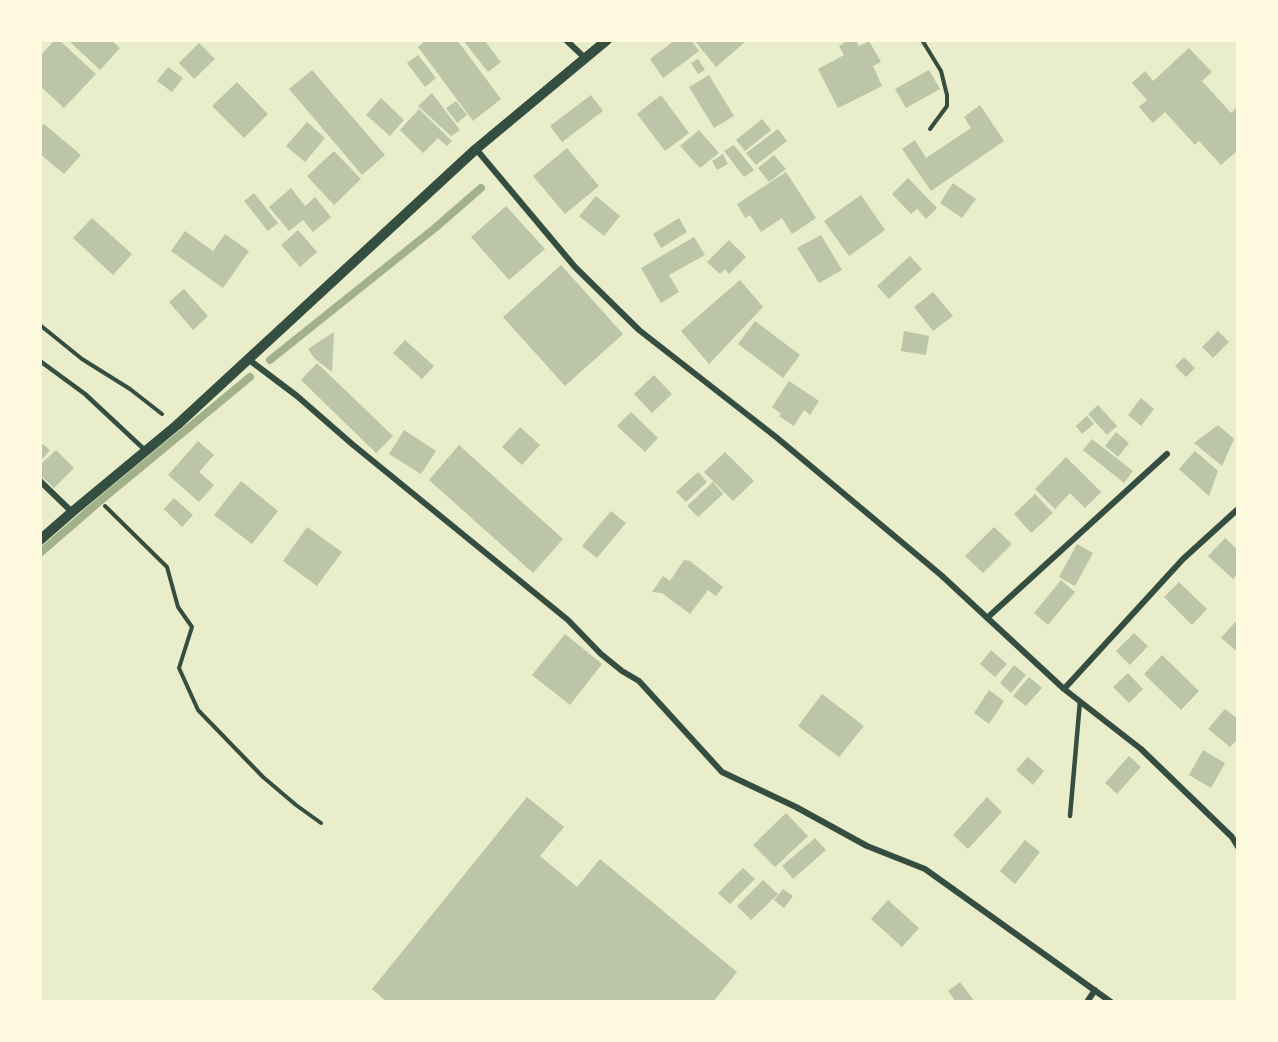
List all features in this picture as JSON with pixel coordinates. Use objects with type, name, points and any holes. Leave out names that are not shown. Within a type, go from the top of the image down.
[{"type":"street","points":[[567,40],[585,58]]},
{"type":"street","points":[[40,540],[177,425],[476,149],[607,40]]},
{"type":"street","points":[[476,149],[575,267],[639,330],[785,445],[941,575],[1064,689],[1141,748],[1232,837],[1238,847]]},
{"type":"street","points":[[248,359],[297,396],[352,444],[568,620],[601,654],[639,681],[722,772],[796,807],[867,846],[926,869],[1111,1002]]},
{"type":"street","points":[[987,618],[1167,454]]},
{"type":"street","points":[[40,481],[72,512]]},
{"type":"street","points":[[1064,689],[1183,559],[1238,509]]},
{"type":"street","points":[[1087,1002],[1095,990]]},
{"type":"lane","points":[[40,361],[85,394],[146,451]]},
{"type":"lane","points":[[1070,816],[1080,701]]},
{"type":"path","points":[[922,40],[941,71],[947,94],[947,106],[930,129]]},
{"type":"path","points":[[40,325],[82,359],[130,389],[177,425]]},
{"type":"path","points":[[93,495],[167,567],[178,607],[192,627],[179,668],[198,710],[263,777],[321,823]]},
{"type":"building","points":[[55,40],[59,40],[96,74],[64,108],[40,86],[40,56]]},
{"type":"building","points":[[68,40],[111,40],[120,48],[100,70]]},
{"type":"building","points":[[426,40],[457,40],[501,99],[473,121],[418,47]]},
{"type":"building","points":[[463,40],[484,40],[501,62],[488,72]]},
{"type":"building","points":[[675,40],[691,40],[699,51],[663,78],[650,59]]},
{"type":"building","points":[[694,40],[742,40],[744,43],[716,67]]},
{"type":"building","points":[[849,40],[856,40],[859,46],[869,41],[881,62],[873,66],[882,86],[838,108],[818,69],[844,55],[839,46]]},
{"type":"building","points":[[199,43],[215,59],[194,79],[179,63]]},
{"type":"building","points":[[1189,48],[1212,72],[1202,81],[1231,113],[1238,106],[1238,150],[1221,165],[1199,141],[1195,145],[1165,112],[1153,123],[1139,107],[1147,100],[1132,83],[1145,71],[1153,81]]},
{"type":"building","points":[[418,55],[436,78],[425,87],[407,63]]},
{"type":"building","points":[[698,59],[705,70],[698,74],[691,63]]},
{"type":"building","points":[[168,67],[183,78],[172,92],[157,81]]},
{"type":"building","points":[[312,70],[385,155],[362,175],[289,89]]},
{"type":"building","points":[[929,70],[940,89],[906,108],[895,89]]},
{"type":"building","points":[[709,75],[734,116],[714,128],[689,87]]},
{"type":"building","points":[[237,82],[268,114],[244,138],[212,106]]},
{"type":"building","points":[[432,93],[460,130],[451,136],[418,106]]},
{"type":"building","points":[[591,95],[603,111],[562,142],[550,126]]},
{"type":"building","points":[[661,95],[689,133],[665,151],[637,114]]},
{"type":"building","points":[[381,98],[404,120],[390,136],[366,115]]},
{"type":"building","points":[[456,101],[467,115],[457,123],[446,108]]},
{"type":"building","points":[[980,105],[1004,141],[931,191],[902,149],[915,140],[926,158],[971,128],[964,117]]},
{"type":"building","points":[[419,109],[452,141],[447,146],[438,138],[423,153],[400,130]]},
{"type":"building","points":[[762,119],[771,130],[745,151],[736,140]]},
{"type":"building","points":[[307,122],[325,138],[305,162],[286,146]]},
{"type":"building","points":[[44,124],[81,155],[64,174],[40,154],[40,128]]},
{"type":"building","points":[[778,129],[787,141],[756,165],[746,153]]},
{"type":"building","points":[[699,130],[719,153],[700,168],[680,146]]},
{"type":"building","points":[[734,145],[754,170],[744,177],[724,151]]},
{"type":"building","points":[[567,148],[599,186],[565,214],[533,176]]},
{"type":"building","points":[[334,151],[361,179],[334,205],[307,176]]},
{"type":"building","points":[[723,154],[728,164],[717,170],[712,161]]},
{"type":"building","points":[[774,155],[786,169],[769,182],[758,168]]},
{"type":"building","points":[[786,172],[816,218],[792,234],[782,218],[761,232],[750,215],[745,218],[737,204]]},
{"type":"building","points":[[908,178],[937,208],[926,219],[917,209],[911,214],[892,194]]},
{"type":"building","points":[[953,183],[976,199],[962,218],[940,203]]},
{"type":"building","points":[[291,188],[305,206],[315,197],[331,217],[313,232],[303,220],[289,231],[269,207]]},
{"type":"building","points":[[254,193],[278,223],[268,231],[244,201]]},
{"type":"building","points":[[861,195],[885,230],[849,256],[824,221]]},
{"type":"building","points":[[596,196],[620,216],[604,236],[579,216]]},
{"type":"building","points":[[506,206],[545,249],[509,280],[471,237]]},
{"type":"building","points":[[92,218],[132,254],[113,275],[73,238]]},
{"type":"building","points":[[679,218],[687,232],[661,248],[653,234]]},
{"type":"building","points":[[298,230],[317,252],[300,267],[281,245]]},
{"type":"building","points":[[185,231],[213,251],[225,234],[249,251],[223,288],[171,251]]},
{"type":"building","points":[[821,235],[842,270],[819,283],[797,248]]},
{"type":"building","points":[[694,237],[705,255],[669,275],[679,292],[661,303],[641,268]]},
{"type":"building","points":[[729,240],[746,257],[729,274],[725,269],[720,274],[707,262]]},
{"type":"building","points":[[910,256],[922,269],[889,299],[877,286]]},
{"type":"building","points":[[561,265],[623,334],[565,386],[503,317]]},
{"type":"building","points":[[740,280],[763,307],[709,364],[681,331]]},
{"type":"building","points":[[184,289],[208,316],[193,330],[169,302]]},
{"type":"building","points":[[933,292],[953,316],[933,331],[914,307]]},
{"type":"building","points":[[755,321],[800,355],[783,378],[738,344]]},
{"type":"building","points":[[904,331],[929,336],[926,355],[901,351]]},
{"type":"building","points":[[1218,331],[1229,342],[1213,358],[1202,347]]},
{"type":"building","points":[[334,332],[332,372],[315,359],[308,349]]},
{"type":"building","points":[[405,340],[434,366],[422,379],[393,353]]},
{"type":"building","points":[[1184,357],[1195,368],[1186,377],[1175,366]]},
{"type":"building","points":[[317,363],[393,436],[376,453],[301,380]]},
{"type":"building","points":[[654,375],[672,394],[652,413],[634,394]]},
{"type":"building","points":[[789,381],[819,401],[810,415],[804,410],[794,426],[779,416],[781,414],[772,407]]},
{"type":"building","points":[[1141,398],[1154,409],[1141,426],[1128,415]]},
{"type":"building","points":[[1098,405],[1117,426],[1107,435],[1088,414]]},
{"type":"building","points":[[631,412],[658,438],[645,452],[617,426]]},
{"type":"building","points":[[1087,416],[1094,424],[1082,434],[1076,426]]},
{"type":"building","points":[[1218,425],[1234,439],[1222,466],[1194,443]]},
{"type":"building","points":[[520,427],[540,445],[522,465],[502,447]]},
{"type":"building","points":[[404,430],[436,451],[421,474],[389,454]]},
{"type":"building","points":[[1116,432],[1129,443],[1118,457],[1105,446]]},
{"type":"building","points":[[1092,439],[1133,471],[1124,483],[1083,450]]},
{"type":"building","points":[[198,441],[214,455],[199,472],[214,485],[199,502],[168,475]]},
{"type":"building","points":[[40,442],[50,450],[40,462]]},
{"type":"building","points":[[459,445],[563,539],[533,573],[429,480]]},
{"type":"building","points":[[56,450],[74,468],[54,488],[40,475],[40,465]]},
{"type":"building","points":[[1195,451],[1218,471],[1209,496],[1179,469]]},
{"type":"building","points":[[725,452],[754,481],[733,501],[704,472]]},
{"type":"building","points":[[1066,457],[1101,492],[1085,508],[1070,493],[1055,509],[1035,489]]},
{"type":"building","points":[[698,472],[707,482],[686,502],[676,492]]},
{"type":"building","points":[[241,481],[278,511],[252,544],[214,515]]},
{"type":"building","points":[[713,482],[723,494],[698,517],[687,506]]},
{"type":"building","points":[[1035,494],[1053,513],[1031,533],[1014,514]]},
{"type":"building","points":[[174,498],[193,515],[182,527],[164,509]]},
{"type":"building","points":[[611,511],[626,523],[597,558],[582,546]]},
{"type":"building","points":[[307,527],[342,552],[317,586],[283,561]]},
{"type":"building","points":[[994,527],[1012,544],[983,573],[965,556]]},
{"type":"building","points":[[1225,538],[1238,550],[1238,573],[1233,579],[1208,556]]},
{"type":"building","points":[[1077,544],[1093,553],[1075,586],[1059,577]]},
{"type":"building","points":[[684,560],[690,561],[723,587],[716,596],[708,590],[690,614],[662,593],[652,592],[663,576],[670,581]]},
{"type":"building","points":[[1061,580],[1075,592],[1048,625],[1034,613]]},
{"type":"building","points":[[1179,582],[1207,609],[1192,625],[1164,597]]},
{"type":"building","points":[[1238,619],[1238,652],[1221,638]]},
{"type":"building","points":[[1134,633],[1148,646],[1130,665],[1116,651]]},
{"type":"building","points":[[565,634],[602,664],[570,705],[532,675]]},
{"type":"building","points":[[991,650],[1007,664],[995,677],[980,664]]},
{"type":"building","points":[[1162,655],[1199,691],[1181,710],[1144,674]]},
{"type":"building","points":[[1014,665],[1026,675],[1011,693],[1000,683]]},
{"type":"building","points":[[1128,673],[1143,689],[1129,703],[1113,687]]},
{"type":"building","points":[[1029,677],[1042,688],[1026,706],[1013,696]]},
{"type":"building","points":[[989,690],[1004,701],[989,724],[974,713]]},
{"type":"building","points":[[822,694],[864,726],[839,757],[798,726]]},
{"type":"building","points":[[1225,709],[1238,719],[1238,739],[1230,747],[1208,729]]},
{"type":"building","points":[[1203,750],[1225,763],[1211,788],[1189,775]]},
{"type":"building","points":[[1129,756],[1141,767],[1117,794],[1105,783]]},
{"type":"building","points":[[1028,757],[1044,771],[1033,785],[1016,770]]},
{"type":"building","points":[[527,797],[564,827],[540,856],[577,887],[600,859],[737,972],[713,1002],[387,1002],[372,989]]},
{"type":"building","points":[[987,797],[1002,812],[968,849],[953,835]]},
{"type":"building","points":[[786,813],[808,836],[775,867],[753,845]]},
{"type":"building","points":[[815,838],[826,850],[793,879],[782,866]]},
{"type":"building","points":[[1025,840],[1040,852],[1015,884],[1000,871]]},
{"type":"building","points":[[743,868],[755,879],[730,904],[718,893]]},
{"type":"building","points":[[763,880],[778,894],[751,920],[737,906]]},
{"type":"building","points":[[783,889],[793,896],[784,908],[774,900]]},
{"type":"building","points":[[888,900],[919,928],[902,947],[871,919]]},
{"type":"building","points":[[960,982],[975,1002],[956,1002],[948,991]]},
{"type":"waterway","points":[[270,360],[435,228],[481,188]]},
{"type":"waterway","points":[[40,553],[250,377]]}]
